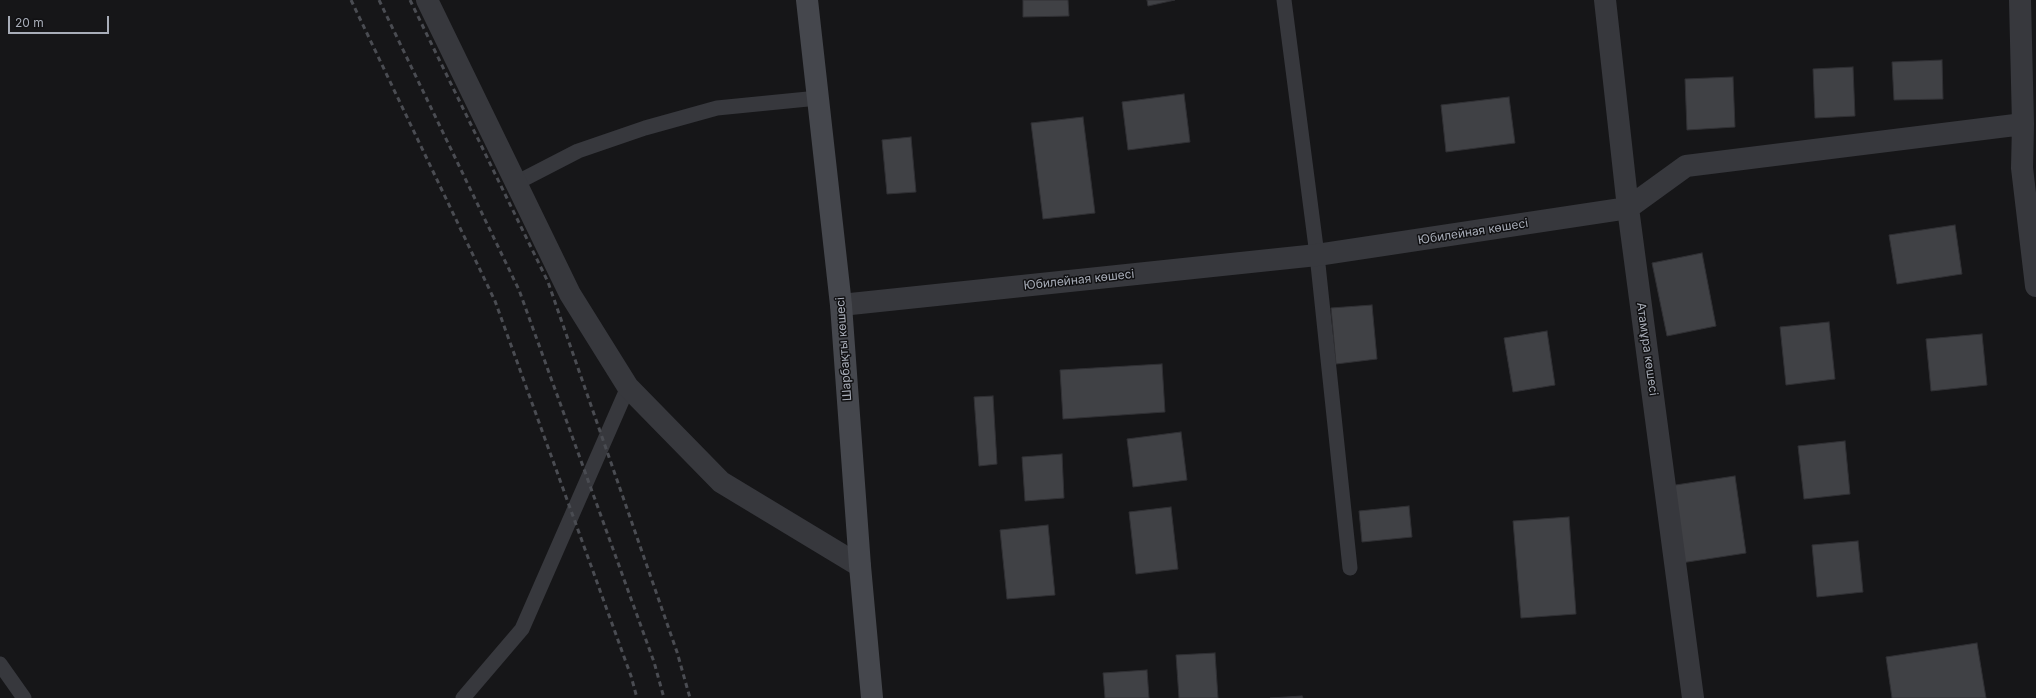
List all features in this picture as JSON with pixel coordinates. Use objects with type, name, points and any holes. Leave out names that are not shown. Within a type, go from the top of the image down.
[{"type":"street","points":[[427,0],[570,294],[628,386],[721,482],[860,566]]},
{"type":"street","name":"Шарбақты көшесі","points":[[807,0],[841,305],[860,566],[872,698]]},
{"type":"street","name":"Атамұра көшесі","points":[[1605,0],[1628,208],[1693,698]]},
{"type":"street","points":[[2020,0],[2023,124],[2029,168],[2036,286]]},
{"type":"street","points":[[1628,208],[1686,166],[2023,124]]},
{"type":"street","name":"Юбилейная көшесі","points":[[841,305],[1317,255],[1628,208]]},
{"type":"lane","points":[[1284,0],[1317,255],[1350,568]]},
{"type":"lane","points":[[516,183],[578,151],[645,128],[717,108],[818,98]]},
{"type":"lane","points":[[463,698],[522,629],[628,386]]},
{"type":"lane","points":[[0,664],[24,698]]},
{"type":"building","points":[[1023,0],[1068,0],[1069,16],[1023,17]]},
{"type":"building","points":[[1147,0],[1175,0],[1148,6]]},
{"type":"building","points":[[1942,60],[1943,99],[1894,100],[1892,62]]},
{"type":"building","points":[[1853,67],[1855,116],[1815,118],[1813,69]]},
{"type":"building","points":[[1733,77],[1735,127],[1687,130],[1685,79]]},
{"type":"building","points":[[1184,94],[1190,142],[1128,150],[1122,102]]},
{"type":"building","points":[[1509,97],[1515,143],[1446,152],[1441,105]]},
{"type":"building","points":[[1083,117],[1095,213],[1043,219],[1031,123]]},
{"type":"building","points":[[911,137],[916,192],[887,194],[882,140]]},
{"type":"building","points":[[1955,225],[1962,274],[1897,284],[1889,235]]},
{"type":"building","points":[[1702,253],[1716,326],[1667,336],[1652,263]]},
{"type":"building","points":[[1372,305],[1377,359],[1336,364],[1331,308]]},
{"type":"building","points":[[1829,322],[1835,379],[1786,385],[1780,327]]},
{"type":"building","points":[[1547,331],[1555,385],[1513,392],[1504,338]]},
{"type":"building","points":[[1982,334],[1987,385],[1931,391],[1926,339]]},
{"type":"building","points":[[1162,364],[1165,412],[1063,419],[1060,370]]},
{"type":"building","points":[[993,396],[997,464],[979,466],[974,397]]},
{"type":"building","points":[[1181,432],[1187,480],[1133,487],[1127,439]]},
{"type":"building","points":[[1845,441],[1850,494],[1804,499],[1798,446]]},
{"type":"building","points":[[1062,454],[1064,498],[1025,501],[1022,457]]},
{"type":"building","points":[[1735,476],[1746,553],[1681,563],[1669,486]]},
{"type":"building","points":[[1409,506],[1412,537],[1362,542],[1359,511]]},
{"type":"building","points":[[1171,507],[1178,569],[1136,574],[1129,512]]},
{"type":"building","points":[[1569,517],[1576,614],[1521,618],[1513,521]]},
{"type":"building","points":[[1048,525],[1055,595],[1007,599],[1000,530]]},
{"type":"building","points":[[1858,541],[1863,592],[1817,597],[1812,545]]},
{"type":"building","points":[[1977,643],[1986,698],[1892,698],[1886,657]]},
{"type":"building","points":[[1215,653],[1218,698],[1179,698],[1176,655]]},
{"type":"building","points":[[1147,670],[1149,698],[1105,698],[1103,673]]},
{"type":"building","points":[[1302,696],[1303,698],[1270,698]]},
{"type":"railway","points":[[351,0],[495,301],[631,676],[637,698]]},
{"type":"railway","points":[[379,0],[519,290],[654,662],[664,698]]},
{"type":"railway","points":[[410,0],[548,282],[677,652],[690,698]]}]
